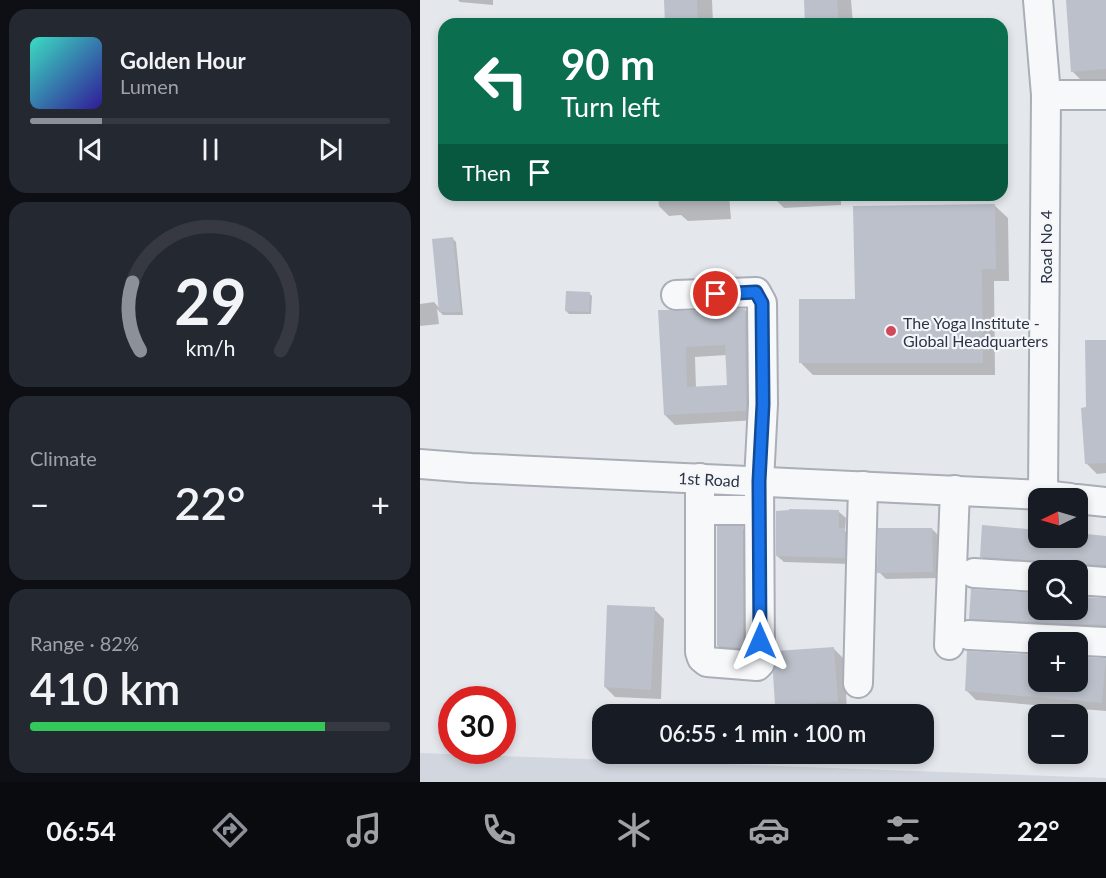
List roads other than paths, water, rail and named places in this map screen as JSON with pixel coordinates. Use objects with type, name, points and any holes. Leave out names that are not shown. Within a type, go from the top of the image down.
[{"type":"street","name":"Road No 4","points":[[1038,0],[1046,95],[1057,488]]},
{"type":"street","points":[[1046,95],[1106,95]]},
{"type":"street","points":[[676,295],[756,292],[762,303],[763,404],[759,481],[760,663],[757,666],[707,662],[702,658],[700,652],[700,478]]},
{"type":"street","name":"1st Road","points":[[420,464],[1028,494]]},
{"type":"street","points":[[858,684],[863,486]]},
{"type":"street","points":[[956,490],[959,640],[1106,642]]},
{"type":"street","points":[[1088,500],[1106,502]]},
{"type":"street","points":[[700,510],[759,510]]},
{"type":"street","points":[[974,573],[1028,576]]},
{"type":"street","points":[[1088,581],[1106,582]]},
{"type":"place","name":"The Yoga Institute - Global Headquarters","points":[[891,331]]}]
